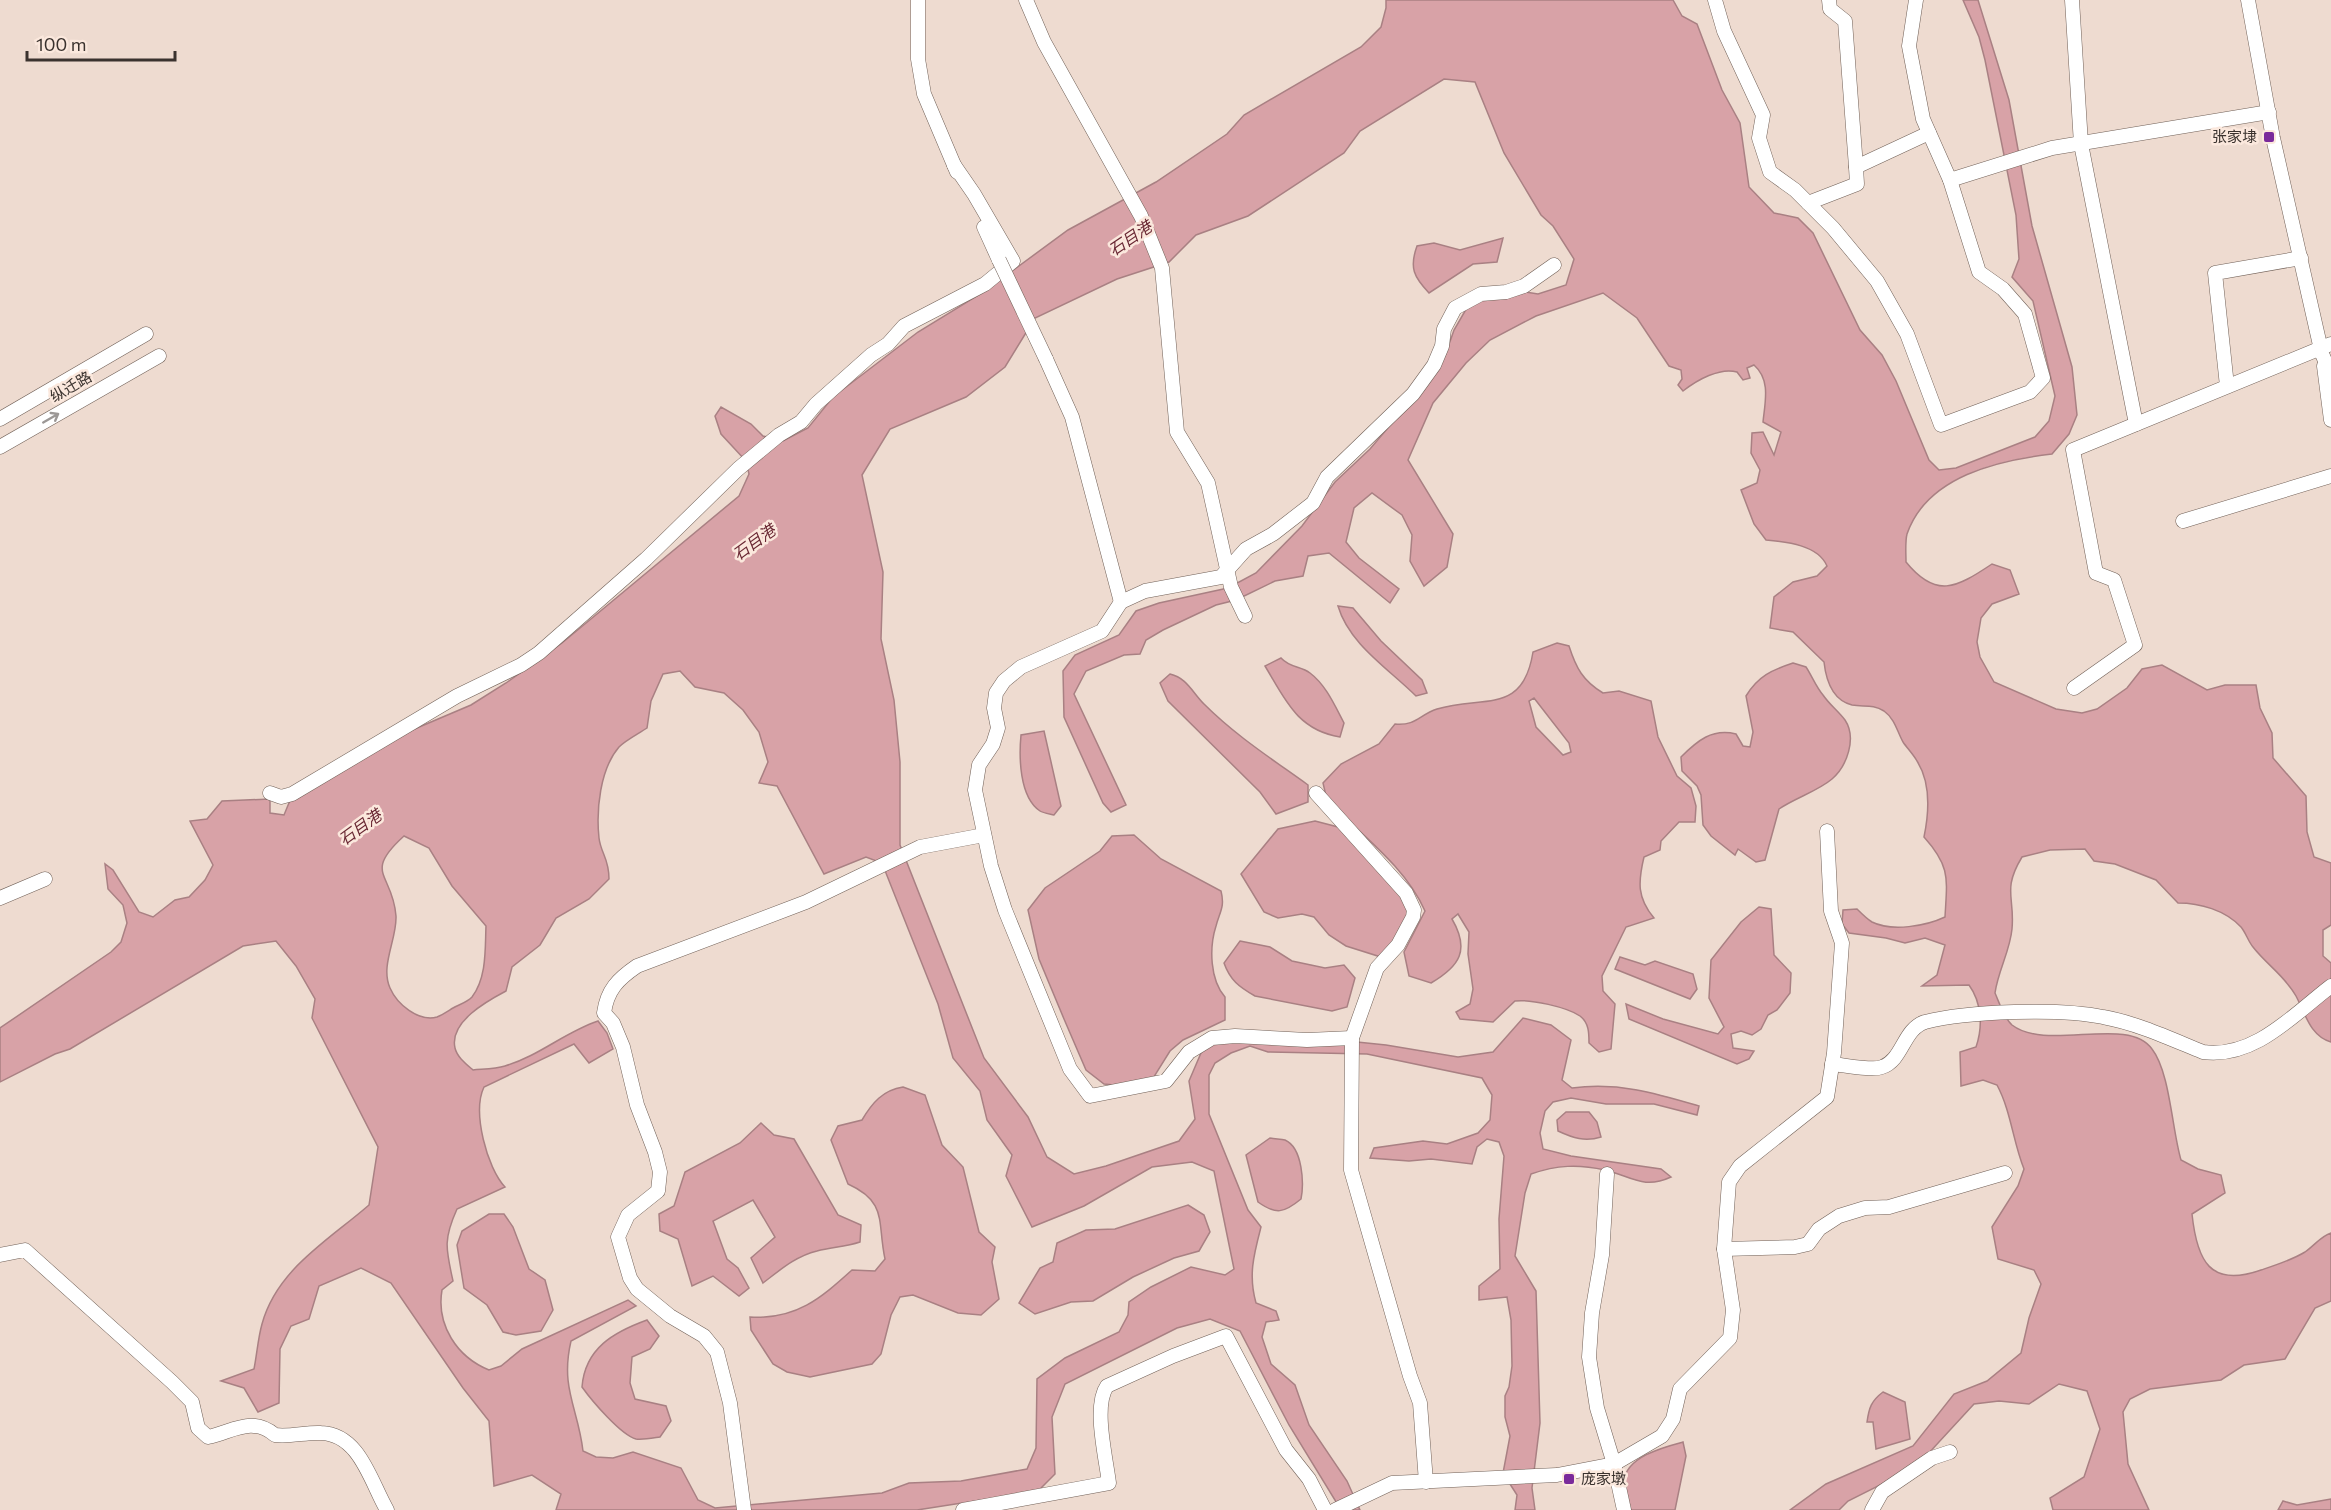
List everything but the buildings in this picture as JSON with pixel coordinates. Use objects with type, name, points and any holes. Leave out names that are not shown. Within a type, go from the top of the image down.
[{"type":"street","points":[[918,0],[918,59],[924,94],[954,165],[1072,417],[1121,602]]},
{"type":"street","points":[[1026,0],[1044,42],[1141,216],[1160,262],[1177,432],[1209,483],[1231,587],[1245,616]]},
{"type":"street","points":[[1715,0],[1724,31],[1763,115],[1759,138],[1770,172],[1808,203],[1833,228],[1876,281],[1907,334],[1941,425],[2030,392],[2043,378],[2025,314],[2003,289],[1979,272],[1950,180],[1923,118],[1909,46],[1916,0]]},
{"type":"street","points":[[1808,203],[1857,184],[1845,21],[1830,9],[1829,0]]},
{"type":"street","points":[[2072,0],[2081,144],[2136,424]]},
{"type":"street","points":[[2248,0],[2268,112],[2301,258],[2331,374]]},
{"type":"street","points":[[1950,180],[2052,148],[2268,112]]},
{"type":"street","points":[[1856,167],[1929,133]]},
{"type":"street","points":[[270,793],[281,797],[292,794],[457,696],[521,665],[539,653],[646,559],[738,469],[779,435],[801,423],[816,404],[871,355],[888,344],[904,326],[985,284],[1013,261],[954,165]]},
{"type":"street","points":[[2227,386],[2215,273],[2301,258]]},
{"type":"street","points":[[1352,1038],[1306,1040],[1235,1036],[1212,1038],[1190,1052],[1166,1081],[1090,1096],[1070,1069],[1029,970],[1005,910],[984,836],[975,790],[979,765],[993,744],[998,729],[994,708],[996,693],[1004,681],[1021,667],[1102,631],[1121,602],[1145,591],[1221,577],[1246,549],[1273,534],[1313,503],[1327,477],[1413,394],[1434,364],[1442,346],[1444,329],[1455,308],[1481,294],[1506,292],[1524,286],[1554,265]]},
{"type":"street","name":"纵迁路","points":[[0,419],[146,334]]},
{"type":"street","points":[[2073,688],[2135,645],[2114,579],[2096,573],[2073,450],[2325,348]]},
{"type":"street","points":[[2325,348],[2331,420]]},
{"type":"street","name":"纵迁路","points":[[0,447],[159,356]]},
{"type":"street","points":[[2183,521],[2331,476]]},
{"type":"street","points":[[1316,793],[1406,893],[1414,910],[1413,917],[1398,945],[1377,968],[1352,1038],[1351,1170],[1410,1376],[1420,1403],[1426,1482]]},
{"type":"street","points":[[1336,1510],[1392,1483],[1557,1475],[1614,1464],[1662,1436],[1673,1419],[1680,1389],[1730,1338],[1733,1310],[1724,1249],[1729,1182],[1740,1166],[1827,1097],[1842,943],[1831,911],[1827,831]]},
{"type":"street","points":[[744,1510],[730,1403],[717,1352],[704,1336],[670,1316],[637,1289],[630,1278],[618,1237],[628,1215],[658,1191],[660,1172],[636,1105],[623,1047],[613,1023],[604,1013],[606,997],[619,978],[637,966],[806,902],[920,847],[984,836]]},
{"type":"street","points":[[0,898],[45,879]]},
{"type":"street","points":[[1832,1064],[1881,1068],[1893,1060],[1907,1036],[1923,1023],[2022,1012],[2105,1017],[2203,1052],[2218,1054],[2260,1042],[2331,986]]},
{"type":"street","points":[[1724,1249],[1794,1247],[1808,1244],[1819,1229],[1839,1216],[1865,1208],[1889,1207],[2005,1173]]},
{"type":"street","points":[[1607,1174],[1602,1255],[1592,1313],[1589,1357],[1597,1408],[1620,1480],[1624,1510]]},
{"type":"street","points":[[0,1255],[25,1250],[192,1402],[198,1428],[208,1437],[252,1424],[265,1426],[275,1435],[322,1432],[336,1436],[357,1453],[387,1510]]},
{"type":"street","points":[[963,1510],[1109,1483],[1101,1411],[1101,1395],[1107,1386],[1173,1356],[1226,1336],[1286,1450],[1309,1479],[1325,1510]]},
{"type":"street","points":[[1872,1510],[1882,1492],[1932,1458],[1950,1452]]},
{"type":"water","name":"石目港","points":[[1386,0],[1673,0],[1682,16],[1697,24],[1722,90],[1740,123],[1749,187],[1774,213],[1798,218],[1813,233],[1860,330],[1882,355],[1896,381],[1929,460],[1939,470],[1956,468],[2035,437],[2049,421],[2055,396],[2033,301],[2012,277],[2019,259],[2016,215],[1985,60],[1979,37],[1963,0],[1978,0],[2009,100],[2032,226],[2072,367],[2077,415],[2069,434],[2052,454],[1988,467],[1948,485],[1931,498],[1917,514],[1907,534],[1906,562],[1927,581],[1947,586],[1968,579],[1992,564],[2010,570],[2019,594],[1992,604],[1981,618],[1977,642],[1980,657],[1994,682],[2056,709],[2082,713],[2097,709],[2127,688],[2142,669],[2162,665],[2207,690],[2225,685],[2256,685],[2260,708],[2272,733],[2273,758],[2306,796],[2307,832],[2314,857],[2331,863],[2331,925],[2323,930],[2323,956],[2331,963],[2331,1042],[2318,1035],[2313,1029],[2292,989],[2251,945],[2243,929],[2235,921],[2212,909],[2195,904],[2178,903],[2156,880],[2115,864],[2094,861],[2085,849],[2050,850],[2022,857],[2012,878],[2011,937],[1995,993],[2009,1022],[2027,1032],[2045,1035],[2125,1035],[2141,1039],[2152,1049],[2158,1059],[2167,1086],[2181,1160],[2198,1169],[2221,1175],[2225,1193],[2192,1214],[2194,1231],[2203,1257],[2218,1273],[2244,1275],[2284,1262],[2300,1255],[2331,1233],[2331,1301],[2315,1308],[2285,1359],[2244,1365],[2221,1380],[2150,1389],[2130,1399],[2123,1412],[2128,1464],[2149,1510],[2053,1510],[2050,1498],[2084,1477],[2100,1429],[2087,1391],[2059,1384],[2029,1404],[1999,1401],[1974,1404],[1916,1467],[1848,1501],[1839,1510],[1790,1510],[1826,1484],[1913,1446],[1954,1394],[1987,1381],[2021,1353],[2029,1318],[2041,1284],[2034,1270],[1998,1259],[1992,1227],[2018,1186],[2024,1169],[2006,1105],[1997,1085],[1983,1080],[1961,1086],[1960,1052],[1976,1047],[1980,1031],[1977,999],[1969,985],[1922,986],[1937,975],[1945,945],[1925,938],[1905,943],[1849,933],[1842,924],[1843,910],[1857,909],[1872,922],[1889,927],[1919,925],[1945,917],[1945,874],[1939,857],[1924,837],[1928,798],[1922,770],[1903,742],[1891,718],[1880,709],[1852,705],[1839,699],[1828,682],[1824,662],[1793,632],[1770,628],[1774,597],[1793,582],[1817,576],[1827,566],[1817,553],[1809,549],[1766,540],[1754,524],[1741,490],[1757,483],[1760,470],[1751,453],[1752,433],[1763,432],[1774,455],[1781,432],[1763,422],[1766,392],[1763,377],[1754,365],[1747,368],[1750,378],[1743,380],[1737,372],[1723,371],[1702,379],[1683,391],[1678,385],[1682,379],[1681,370],[1669,366],[1637,318],[1603,293],[1536,316],[1490,340],[1466,363],[1433,403],[1408,460],[1453,534],[1447,567],[1424,586],[1410,561],[1412,535],[1402,515],[1372,493],[1354,508],[1346,542],[1359,558],[1399,589],[1390,603],[1329,553],[1308,556],[1303,576],[1275,581],[1236,600],[1216,605],[1146,640],[1140,654],[1124,655],[1086,671],[1074,694],[1126,805],[1111,812],[1103,803],[1064,717],[1063,671],[1075,655],[1119,635],[1136,611],[1159,603],[1228,588],[1256,573],[1302,526],[1335,482],[1370,449],[1427,382],[1445,356],[1454,330],[1472,299],[1507,289],[1538,294],[1566,285],[1574,259],[1553,226],[1541,215],[1504,153],[1475,82],[1444,79],[1360,131],[1344,153],[1248,216],[1196,235],[1169,262],[1117,279],[1035,318],[1005,367],[966,397],[890,429],[862,475],[883,572],[881,639],[894,700],[900,762],[900,845],[984,1058],[1028,1117],[1047,1157],[1074,1174],[1106,1166],[1179,1141],[1195,1119],[1189,1081],[1204,1046],[1245,1038],[1299,1036],[1386,1045],[1458,1057],[1493,1052],[1523,1018],[1551,1025],[1571,1040],[1562,1080],[1572,1088],[1605,1086],[1637,1090],[1699,1106],[1697,1115],[1654,1104],[1606,1104],[1571,1098],[1553,1102],[1545,1111],[1540,1133],[1543,1149],[1571,1156],[1661,1169],[1671,1177],[1661,1181],[1645,1182],[1605,1170],[1577,1166],[1559,1167],[1531,1174],[1525,1193],[1515,1256],[1536,1291],[1540,1423],[1532,1488],[1535,1510],[1515,1510],[1517,1495],[1503,1473],[1510,1436],[1505,1417],[1505,1396],[1509,1387],[1512,1366],[1511,1320],[1507,1297],[1479,1300],[1479,1286],[1500,1269],[1499,1219],[1504,1156],[1499,1142],[1487,1139],[1477,1147],[1472,1164],[1431,1159],[1409,1161],[1370,1158],[1374,1148],[1423,1141],[1447,1144],[1478,1133],[1490,1120],[1492,1095],[1482,1078],[1367,1054],[1268,1052],[1250,1046],[1231,1053],[1215,1063],[1209,1075],[1209,1114],[1248,1210],[1261,1227],[1254,1256],[1252,1283],[1256,1303],[1276,1311],[1279,1320],[1266,1322],[1262,1337],[1271,1364],[1295,1385],[1309,1425],[1347,1481],[1360,1510],[1341,1510],[1289,1425],[1240,1331],[1210,1319],[1177,1328],[1065,1384],[1052,1417],[1055,1474],[1038,1491],[917,1510],[556,1510],[561,1494],[532,1475],[494,1486],[489,1421],[463,1388],[391,1283],[361,1268],[319,1286],[309,1319],[291,1326],[280,1349],[279,1403],[258,1412],[244,1388],[221,1381],[254,1369],[262,1324],[279,1287],[306,1257],[369,1205],[378,1147],[312,1018],[315,999],[296,966],[276,941],[243,946],[70,1049],[55,1054],[0,1082],[0,1028],[111,952],[121,942],[127,923],[123,905],[108,889],[105,864],[113,870],[139,912],[153,917],[175,900],[189,897],[205,880],[213,865],[190,821],[207,819],[222,801],[270,799],[270,813],[284,815],[291,798],[391,739],[471,705],[562,643],[739,496],[749,474],[746,461],[721,434],[715,416],[721,407],[751,424],[763,436],[783,441],[808,428],[833,397],[918,332],[982,293],[1068,230],[1156,182],[1227,134],[1244,115],[1361,47],[1381,27]],"holes":[[[680,671],[695,687],[724,693],[743,710],[759,732],[768,762],[759,783],[777,786],[824,874],[866,857],[882,863],[938,1004],[953,1058],[980,1091],[987,1120],[1012,1155],[1006,1176],[1032,1227],[1084,1206],[1152,1167],[1192,1162],[1214,1171],[1234,1269],[1225,1275],[1191,1267],[1151,1287],[1129,1302],[1128,1315],[1119,1332],[1065,1358],[1037,1379],[1036,1448],[1027,1469],[961,1481],[909,1483],[882,1493],[715,1508],[698,1500],[681,1468],[633,1452],[613,1458],[596,1457],[583,1451],[569,1385],[568,1357],[571,1341],[636,1306],[628,1300],[522,1349],[501,1366],[489,1370],[467,1357],[458,1348],[446,1327],[442,1315],[442,1290],[453,1281],[447,1245],[449,1229],[457,1209],[505,1187],[492,1167],[483,1139],[480,1110],[484,1087],[574,1044],[589,1063],[613,1049],[607,1033],[598,1021],[574,1031],[517,1062],[497,1068],[473,1070],[456,1051],[455,1038],[463,1021],[489,1000],[506,991],[512,967],[540,945],[556,918],[589,899],[609,879],[598,827],[599,803],[607,767],[619,747],[647,728],[651,701],[663,674]],[[404,836],[429,848],[452,886],[486,926],[483,972],[477,989],[468,1000],[437,1017],[423,1017],[403,1006],[393,994],[387,980],[396,916],[394,902],[382,867],[391,849]]]},
{"type":"water","points":[[1503,238],[1497,262],[1473,264],[1429,293],[1414,272],[1413,260],[1417,246],[1434,243],[1460,250]]},
{"type":"water","points":[[1338,606],[1353,608],[1381,641],[1422,680],[1427,693],[1416,696],[1371,655],[1351,632]]},
{"type":"water","points":[[1557,643],[1569,646],[1581,673],[1590,684],[1603,693],[1619,691],[1651,701],[1658,737],[1677,776],[1691,788],[1696,806],[1695,822],[1679,822],[1661,841],[1660,850],[1644,857],[1640,889],[1644,904],[1654,918],[1626,927],[1602,976],[1603,991],[1615,1004],[1611,1049],[1599,1052],[1589,1043],[1588,1028],[1580,1016],[1548,1004],[1515,1001],[1493,1022],[1460,1019],[1456,1012],[1470,1004],[1473,989],[1468,954],[1469,932],[1458,914],[1452,919],[1461,948],[1455,963],[1431,983],[1409,976],[1404,952],[1425,911],[1394,865],[1327,800],[1323,783],[1341,764],[1379,744],[1395,724],[1413,722],[1437,709],[1499,699],[1511,694],[1520,686],[1528,672],[1533,652]],"holes":[[[1534,698],[1569,743],[1571,752],[1563,755],[1536,727],[1529,701]]]},
{"type":"water","points":[[1281,658],[1288,664],[1310,673],[1325,690],[1344,723],[1340,737],[1313,728],[1286,701],[1265,666]]},
{"type":"water","points":[[1793,663],[1806,667],[1821,692],[1845,720],[1849,727],[1849,751],[1842,767],[1832,779],[1779,809],[1765,860],[1756,862],[1738,849],[1735,855],[1711,836],[1703,825],[1701,795],[1697,786],[1682,771],[1681,757],[1699,741],[1712,734],[1736,734],[1743,746],[1750,747],[1753,732],[1746,696],[1755,683],[1766,675]]},
{"type":"water","points":[[1170,674],[1185,682],[1216,716],[1241,737],[1308,785],[1308,802],[1276,814],[1260,792],[1168,701],[1160,683]]},
{"type":"water","points":[[1044,731],[1061,806],[1054,815],[1041,812],[1033,805],[1022,776],[1021,735]]},
{"type":"water","points":[[1315,821],[1338,827],[1416,910],[1381,957],[1346,946],[1329,935],[1314,917],[1302,914],[1278,918],[1264,912],[1241,874],[1278,829]]},
{"type":"water","points":[[1134,835],[1161,859],[1221,891],[1222,905],[1212,944],[1212,963],[1216,982],[1225,997],[1225,1020],[1183,1040],[1170,1051],[1152,1080],[1134,1087],[1104,1084],[1086,1070],[1039,959],[1028,910],[1045,888],[1100,851],[1112,836]]},
{"type":"water","points":[[1759,907],[1771,909],[1774,955],[1791,973],[1790,993],[1777,1010],[1768,1015],[1761,1029],[1752,1035],[1741,1031],[1731,1034],[1733,1048],[1754,1051],[1749,1059],[1737,1064],[1629,1019],[1626,1004],[1663,1019],[1718,1034],[1724,1027],[1709,998],[1711,960],[1741,922]]},
{"type":"water","points":[[1240,941],[1270,947],[1292,961],[1325,968],[1344,965],[1355,978],[1347,1007],[1332,1011],[1249,993],[1232,979],[1224,963]]},
{"type":"water","points":[[1620,957],[1645,965],[1655,961],[1693,974],[1697,989],[1690,999],[1615,969]]},
{"type":"water","points":[[903,1087],[925,1095],[942,1145],[963,1167],[979,1232],[995,1247],[992,1262],[999,1299],[981,1315],[958,1313],[913,1295],[900,1297],[891,1315],[881,1354],[872,1364],[810,1377],[787,1372],[773,1364],[751,1330],[750,1317],[781,1315],[794,1311],[818,1298],[852,1270],[875,1271],[885,1259],[875,1206],[870,1198],[848,1184],[831,1140],[838,1126],[862,1120],[879,1098]]},
{"type":"water","points":[[1566,1112],[1589,1112],[1597,1122],[1601,1137],[1579,1138],[1558,1131],[1557,1120]]},
{"type":"water","points":[[761,1123],[774,1135],[794,1139],[838,1215],[861,1225],[860,1242],[802,1256],[763,1283],[751,1258],[775,1237],[753,1200],[713,1221],[727,1259],[738,1268],[749,1288],[739,1296],[713,1276],[692,1286],[678,1239],[660,1231],[659,1214],[674,1206],[685,1172],[740,1143]]},
{"type":"water","points":[[1270,1138],[1285,1140],[1291,1144],[1296,1150],[1301,1167],[1301,1199],[1280,1211],[1270,1209],[1258,1202],[1246,1155]]},
{"type":"water","points":[[1188,1205],[1204,1215],[1210,1232],[1199,1251],[1174,1258],[1133,1277],[1093,1301],[1071,1302],[1035,1314],[1019,1303],[1040,1268],[1053,1262],[1057,1243],[1086,1230],[1115,1229]]},
{"type":"water","points":[[489,1214],[504,1214],[513,1227],[529,1269],[545,1280],[553,1310],[541,1331],[516,1335],[503,1332],[487,1305],[464,1288],[457,1245],[462,1231]]},
{"type":"water","points":[[647,1320],[659,1336],[650,1349],[632,1357],[630,1383],[635,1399],[666,1406],[671,1421],[660,1437],[636,1439],[615,1424],[582,1387],[584,1373],[589,1362],[603,1343],[623,1330]]},
{"type":"water","points":[[1883,1392],[1905,1402],[1910,1439],[1876,1449],[1873,1422],[1867,1422],[1871,1405]]},
{"type":"water","points":[[1683,1442],[1686,1456],[1675,1510],[1629,1510],[1624,1482],[1631,1466],[1647,1454]]},
{"type":"water","points":[[2331,1499],[2331,1510],[2278,1510],[2283,1501],[2297,1505]]},
{"type":"place","name":"张家埭","points":[[2269,137]]},
{"type":"place","name":"庞家墩","points":[[1569,1479]]}]
